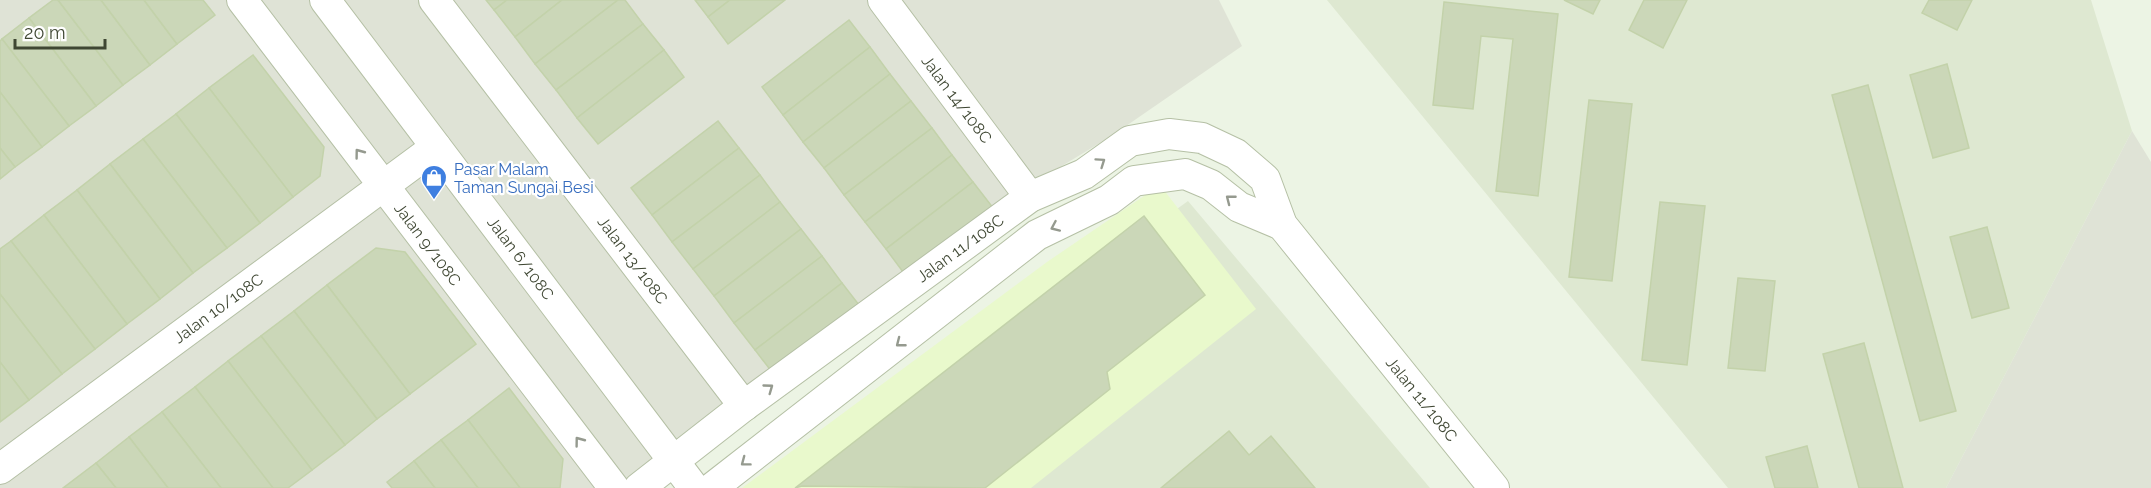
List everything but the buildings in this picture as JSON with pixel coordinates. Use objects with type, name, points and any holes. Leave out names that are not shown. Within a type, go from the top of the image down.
[{"type":"street","name":"Jalan 9/108C","points":[[242,0],[614,488]]},
{"type":"street","name":"Jalan 6/108C","points":[[325,0],[694,488]]},
{"type":"street","name":"Jalan 13/108C","points":[[434,0],[744,406]]},
{"type":"street","name":"Jalan 14/108C","points":[[883,0],[1030,197]]},
{"type":"street","name":"Jalan 11/108C","points":[[639,488],[744,406],[1030,197],[1084,174],[1130,141],[1169,134],[1202,138],[1236,154],[1264,179],[1282,225],[1494,488]]},
{"type":"street","name":"Jalan 10/108C","points":[[0,469],[436,147]]},
{"type":"street","name":"Jalan 11/108C","points":[[712,488],[1037,235],[1109,200],[1134,181],[1185,174],[1211,185],[1239,207],[1282,225]]},
{"type":"shaded area","points":[[0,0],[1219,0],[1242,46],[1113,135],[1009,198],[645,488],[0,488]]},
{"type":"shaded area","points":[[1327,0],[2091,0],[2132,131],[1946,488],[1728,488]]},
{"type":"shaded area","points":[[2132,131],[2151,162],[2151,488],[1946,488]]},
{"type":"shaded area","points":[[1160,185],[1256,309],[1031,488],[742,488],[1047,262]]},
{"type":"shaded area","points":[[1188,201],[1430,488],[791,488]]},
{"type":"place","name":"Pasar Malam Taman Sungai Besi","points":[[434,201]]}]
